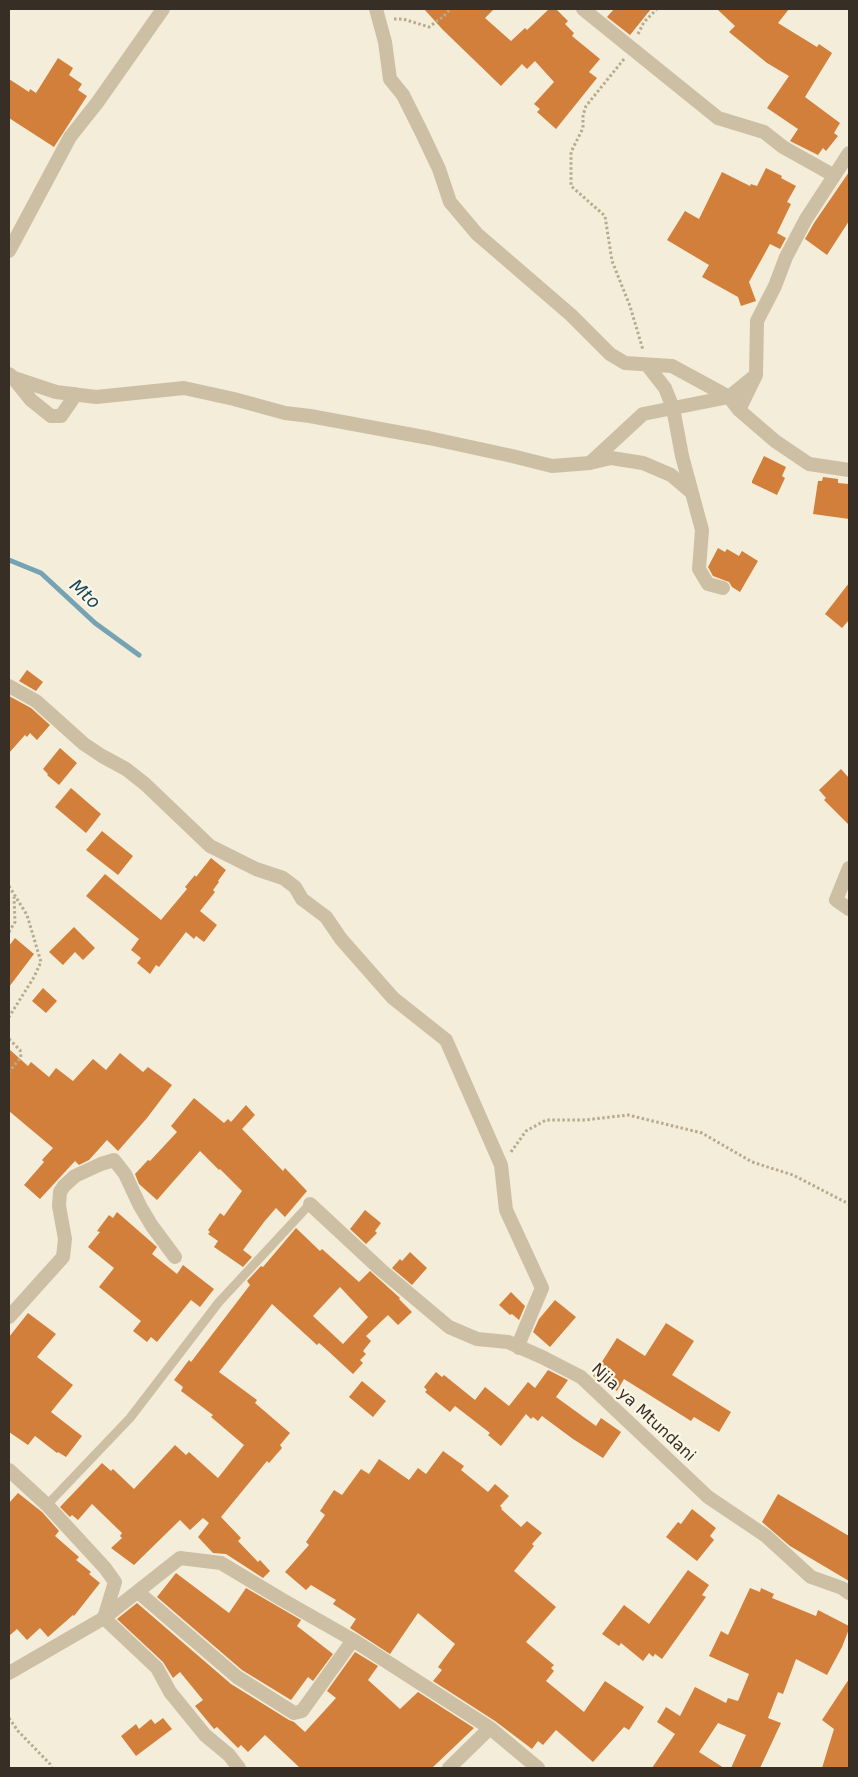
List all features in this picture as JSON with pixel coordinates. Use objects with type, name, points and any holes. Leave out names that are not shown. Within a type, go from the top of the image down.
[{"type":"street","points":[[9,251],[52,168],[70,138],[163,9]]},
{"type":"street","points":[[583,9],[718,118],[764,132],[783,147],[833,175]]},
{"type":"street","points":[[378,15],[385,42],[390,79],[403,95],[429,146],[440,169],[450,202],[477,234],[565,309],[610,354],[625,363],[672,366],[729,398],[739,410],[775,441],[809,464],[849,470]]},
{"type":"street","points":[[739,410],[756,376],[757,321],[775,286],[786,257],[806,219],[849,153]]},
{"type":"street","points":[[647,365],[665,388],[673,408],[691,492],[702,530],[698,569],[708,584],[723,588]]},
{"type":"street","points":[[590,463],[643,414],[729,398],[756,376]]},
{"type":"street","points":[[11,377],[56,392],[96,397],[184,388],[234,399],[285,414],[310,416],[429,438],[552,466],[590,463],[611,458],[643,463],[671,475],[691,492]]},
{"type":"street","points":[[11,377],[31,400],[51,416],[61,416],[74,394]]},
{"type":"street","points":[[9,686],[36,701],[84,744],[126,769],[210,846],[256,869],[283,878],[295,887],[302,899],[326,917],[341,939],[393,998],[446,1040],[502,1165],[506,1210],[542,1288],[519,1343],[519,1348]]},
{"type":"street","points":[[849,868],[836,900],[849,909]]},
{"type":"street","points":[[9,1317],[63,1257],[65,1239],[59,1206],[60,1192],[75,1176],[100,1164],[114,1160],[125,1174],[152,1226],[175,1257]]},
{"type":"street","name":"Njia ya Mtundani","points":[[310,1204],[380,1269],[449,1327],[477,1339],[508,1342],[581,1377],[708,1497],[766,1536],[811,1577],[842,1588],[849,1593]]},
{"type":"street","points":[[9,1470],[47,1505],[105,1568],[115,1582],[104,1618]]},
{"type":"street","points":[[9,1673],[104,1618],[180,1558],[221,1563],[353,1640],[490,1728],[538,1768]]},
{"type":"street","points":[[138,1592],[237,1677],[294,1713],[302,1711],[353,1640]]},
{"type":"street","points":[[104,1618],[157,1668],[170,1692],[205,1736],[229,1755],[239,1768]]},
{"type":"street","points":[[449,1768],[490,1728]]},
{"type":"lane","points":[[47,1505],[130,1418],[219,1302],[310,1204]]},
{"type":"path","points":[[378,15],[390,19],[404,19],[429,27],[450,9]]},
{"type":"path","points":[[647,365],[630,306],[612,261],[605,216],[571,186],[571,152],[582,128],[582,115],[586,106],[605,85],[632,49],[644,22],[656,9]]},
{"type":"path","points":[[9,886],[27,915],[41,962],[9,1017]]},
{"type":"path","points":[[9,932],[15,922],[14,895]]},
{"type":"path","points":[[9,1039],[20,1050],[21,1056],[9,1072]]},
{"type":"path","points":[[502,1165],[526,1132],[546,1120],[585,1120],[628,1115],[702,1133],[752,1162],[793,1175],[849,1204]]},
{"type":"path","points":[[9,1718],[18,1731],[52,1768]]},
{"type":"building","points":[[424,9],[494,9],[485,18],[511,41],[525,28],[527,30],[549,9],[556,9],[568,21],[565,24],[574,33],[572,36],[600,59],[589,72],[597,78],[556,129],[537,112],[540,109],[534,104],[554,82],[535,61],[527,69],[522,64],[501,86]]},
{"type":"building","points":[[614,9],[651,9],[630,35],[607,17]]},
{"type":"building","points":[[717,9],[789,9],[778,23],[817,47],[819,44],[832,53],[805,97],[840,123],[834,133],[838,136],[826,151],[823,148],[818,155],[790,141],[798,129],[767,108],[789,76],[767,63],[729,32],[735,26]]},
{"type":"building","points":[[58,58],[73,68],[69,75],[82,84],[78,90],[87,96],[54,147],[9,118],[9,79],[29,92],[30,89],[36,93]]},
{"type":"building","points":[[766,168],[796,186],[787,202],[791,204],[777,233],[786,238],[780,249],[770,244],[749,282],[756,301],[741,306],[738,297],[702,277],[709,265],[667,240],[685,211],[699,219],[722,172],[750,186],[751,184],[757,186]]},
{"type":"building","points":[[849,172],[849,221],[827,255],[805,239]]},
{"type":"building","points":[[764,456],[786,467],[782,476],[785,478],[777,495],[752,483]]},
{"type":"building","points":[[823,477],[838,479],[838,483],[849,484],[849,519],[813,514],[818,481],[822,481]]},
{"type":"building","points":[[718,548],[725,552],[727,549],[739,556],[742,551],[758,561],[740,592],[732,587],[729,582],[713,576],[708,567]]},
{"type":"building","points":[[849,583],[849,620],[842,628],[825,614]]},
{"type":"building","points":[[27,670],[43,682],[36,691],[19,681]]},
{"type":"building","points":[[9,696],[31,708],[50,725],[37,740],[30,733],[27,737],[25,735],[9,753]]},
{"type":"building","points":[[60,748],[77,763],[59,785],[43,769]]},
{"type":"building","points":[[841,769],[849,778],[849,825],[824,800],[826,798],[819,790]]},
{"type":"building","points":[[71,788],[101,814],[86,833],[55,807]]},
{"type":"building","points":[[102,831],[133,856],[118,875],[86,850]]},
{"type":"building","points":[[211,858],[226,870],[213,890],[215,892],[200,911],[217,925],[204,942],[196,936],[194,939],[186,932],[159,967],[156,965],[150,974],[137,963],[141,958],[131,950],[139,939],[86,896],[105,874],[161,920],[187,889],[185,887],[195,875],[196,877]]},
{"type":"building","points":[[74,927],[95,948],[83,960],[75,952],[63,965],[49,952]]},
{"type":"building","points":[[15,938],[34,954],[9,987],[9,946]]},
{"type":"building","points":[[43,988],[57,1001],[46,1013],[32,1001]]},
{"type":"building","points":[[9,1049],[28,1066],[31,1062],[49,1077],[56,1068],[73,1081],[93,1059],[106,1070],[120,1053],[143,1072],[148,1067],[172,1085],[147,1118],[118,1151],[107,1140],[89,1160],[79,1165],[75,1161],[40,1199],[24,1185],[44,1162],[42,1160],[53,1148],[9,1111]]},
{"type":"building","points":[[194,1098],[224,1123],[228,1119],[231,1122],[246,1105],[255,1115],[242,1129],[283,1171],[285,1168],[307,1191],[285,1217],[276,1208],[264,1222],[243,1250],[252,1257],[243,1267],[214,1247],[218,1241],[208,1234],[210,1232],[208,1230],[220,1213],[224,1216],[242,1191],[200,1151],[157,1200],[139,1184],[135,1174],[177,1132],[171,1126]]},
{"type":"building","points":[[365,1210],[381,1223],[375,1231],[377,1233],[366,1244],[350,1229]]},
{"type":"building","points":[[117,1212],[157,1247],[152,1254],[177,1274],[183,1265],[214,1289],[200,1307],[191,1300],[157,1342],[151,1337],[147,1342],[133,1331],[141,1321],[99,1287],[114,1268],[88,1247],[100,1232],[97,1231],[109,1215],[113,1218]]},
{"type":"building","points":[[296,1228],[320,1251],[322,1249],[359,1282],[370,1271],[400,1298],[412,1312],[398,1325],[388,1315],[366,1336],[371,1341],[363,1351],[366,1354],[360,1360],[363,1363],[353,1374],[319,1343],[317,1345],[272,1304],[219,1372],[257,1400],[255,1403],[290,1433],[280,1445],[282,1448],[269,1463],[267,1461],[221,1517],[241,1538],[238,1541],[258,1562],[260,1560],[270,1571],[263,1578],[226,1554],[213,1553],[198,1537],[209,1523],[203,1518],[190,1530],[180,1520],[134,1565],[111,1548],[122,1538],[120,1536],[122,1533],[92,1504],[78,1520],[72,1515],[70,1517],[60,1507],[102,1463],[111,1471],[113,1469],[134,1489],[175,1445],[186,1455],[189,1452],[218,1478],[244,1445],[211,1417],[213,1415],[181,1391],[183,1387],[174,1380],[189,1360],[191,1362],[250,1285],[247,1281],[261,1266],[263,1267]],"holes":[[[340,1287],[368,1317],[343,1344],[313,1316]]]},
{"type":"building","points":[[410,1252],[427,1268],[412,1285],[392,1268]]},
{"type":"building","points":[[511,1292],[525,1306],[519,1320],[499,1305]]},
{"type":"building","points":[[555,1300],[576,1317],[550,1347],[533,1332],[539,1319]]},
{"type":"building","points":[[28,1313],[56,1334],[37,1357],[73,1385],[51,1412],[82,1436],[66,1457],[57,1453],[35,1436],[28,1445],[9,1432],[9,1337]]},
{"type":"building","points":[[666,1323],[694,1341],[672,1375],[731,1412],[719,1432],[694,1417],[691,1421],[624,1379],[617,1391],[593,1376],[617,1338],[645,1356]]},
{"type":"building","points":[[548,1370],[568,1380],[556,1397],[596,1426],[601,1418],[621,1432],[603,1458],[542,1416],[538,1421],[533,1417],[531,1419],[526,1414],[501,1446],[488,1435],[490,1433],[455,1406],[450,1412],[425,1392],[427,1390],[424,1387],[436,1372],[442,1377],[444,1375],[475,1400],[485,1387],[509,1406],[528,1382],[535,1388]]},
{"type":"building","points":[[362,1381],[386,1401],[373,1417],[349,1397]]},
{"type":"building","points":[[443,1451],[464,1466],[461,1470],[488,1492],[495,1484],[509,1496],[500,1506],[501,1509],[521,1527],[527,1521],[542,1533],[532,1544],[534,1546],[514,1571],[556,1607],[526,1642],[554,1665],[551,1668],[554,1671],[546,1681],[584,1712],[605,1681],[644,1707],[629,1730],[624,1727],[593,1762],[556,1730],[543,1745],[538,1741],[532,1749],[495,1721],[433,1681],[442,1670],[438,1667],[455,1644],[418,1613],[390,1654],[350,1628],[356,1619],[333,1604],[336,1600],[311,1585],[306,1590],[285,1572],[309,1545],[306,1542],[325,1515],[320,1511],[334,1490],[342,1495],[361,1469],[369,1474],[379,1459],[409,1480],[418,1468],[426,1474]]},
{"type":"building","points":[[18,1493],[42,1512],[59,1531],[55,1536],[79,1557],[76,1560],[91,1572],[89,1574],[100,1583],[74,1616],[48,1637],[40,1628],[27,1640],[17,1629],[9,1636],[9,1503]]},
{"type":"building","points":[[778,1494],[849,1536],[849,1581],[790,1546],[762,1522]]},
{"type":"building","points":[[692,1509],[716,1528],[710,1536],[714,1540],[697,1561],[666,1537],[678,1522],[681,1524]]},
{"type":"building","points":[[688,1570],[709,1585],[702,1595],[706,1597],[662,1659],[655,1654],[653,1657],[649,1653],[643,1661],[621,1643],[619,1646],[602,1634],[624,1605],[649,1624]]},
{"type":"building","points":[[176,1573],[229,1613],[246,1588],[301,1620],[297,1626],[333,1654],[313,1681],[308,1677],[291,1700],[242,1670],[157,1597]]},
{"type":"building","points":[[750,1588],[760,1592],[761,1588],[774,1594],[772,1598],[816,1616],[818,1610],[849,1626],[842,1647],[827,1675],[796,1659],[783,1694],[778,1692],[768,1718],[781,1723],[760,1768],[731,1768],[746,1735],[718,1723],[699,1752],[724,1768],[652,1768],[675,1734],[657,1722],[666,1707],[680,1716],[695,1687],[726,1703],[728,1698],[738,1701],[749,1674],[709,1656],[721,1631],[728,1635]]},
{"type":"building","points":[[137,1603],[231,1684],[294,1722],[305,1732],[336,1698],[327,1691],[355,1652],[378,1666],[368,1680],[400,1709],[418,1692],[474,1728],[432,1768],[300,1768],[265,1735],[248,1752],[241,1745],[238,1748],[217,1727],[214,1729],[195,1706],[203,1700],[180,1672],[173,1678],[163,1662],[117,1619]]},
{"type":"building","points":[[849,1679],[849,1768],[822,1768],[834,1729],[822,1720]]},
{"type":"building","points":[[163,1718],[172,1729],[136,1756],[121,1736],[136,1724],[139,1729],[151,1719],[155,1724]]},
{"type":"waterway","name":"Mto","points":[[9,560],[41,573],[95,623],[139,655]]}]
